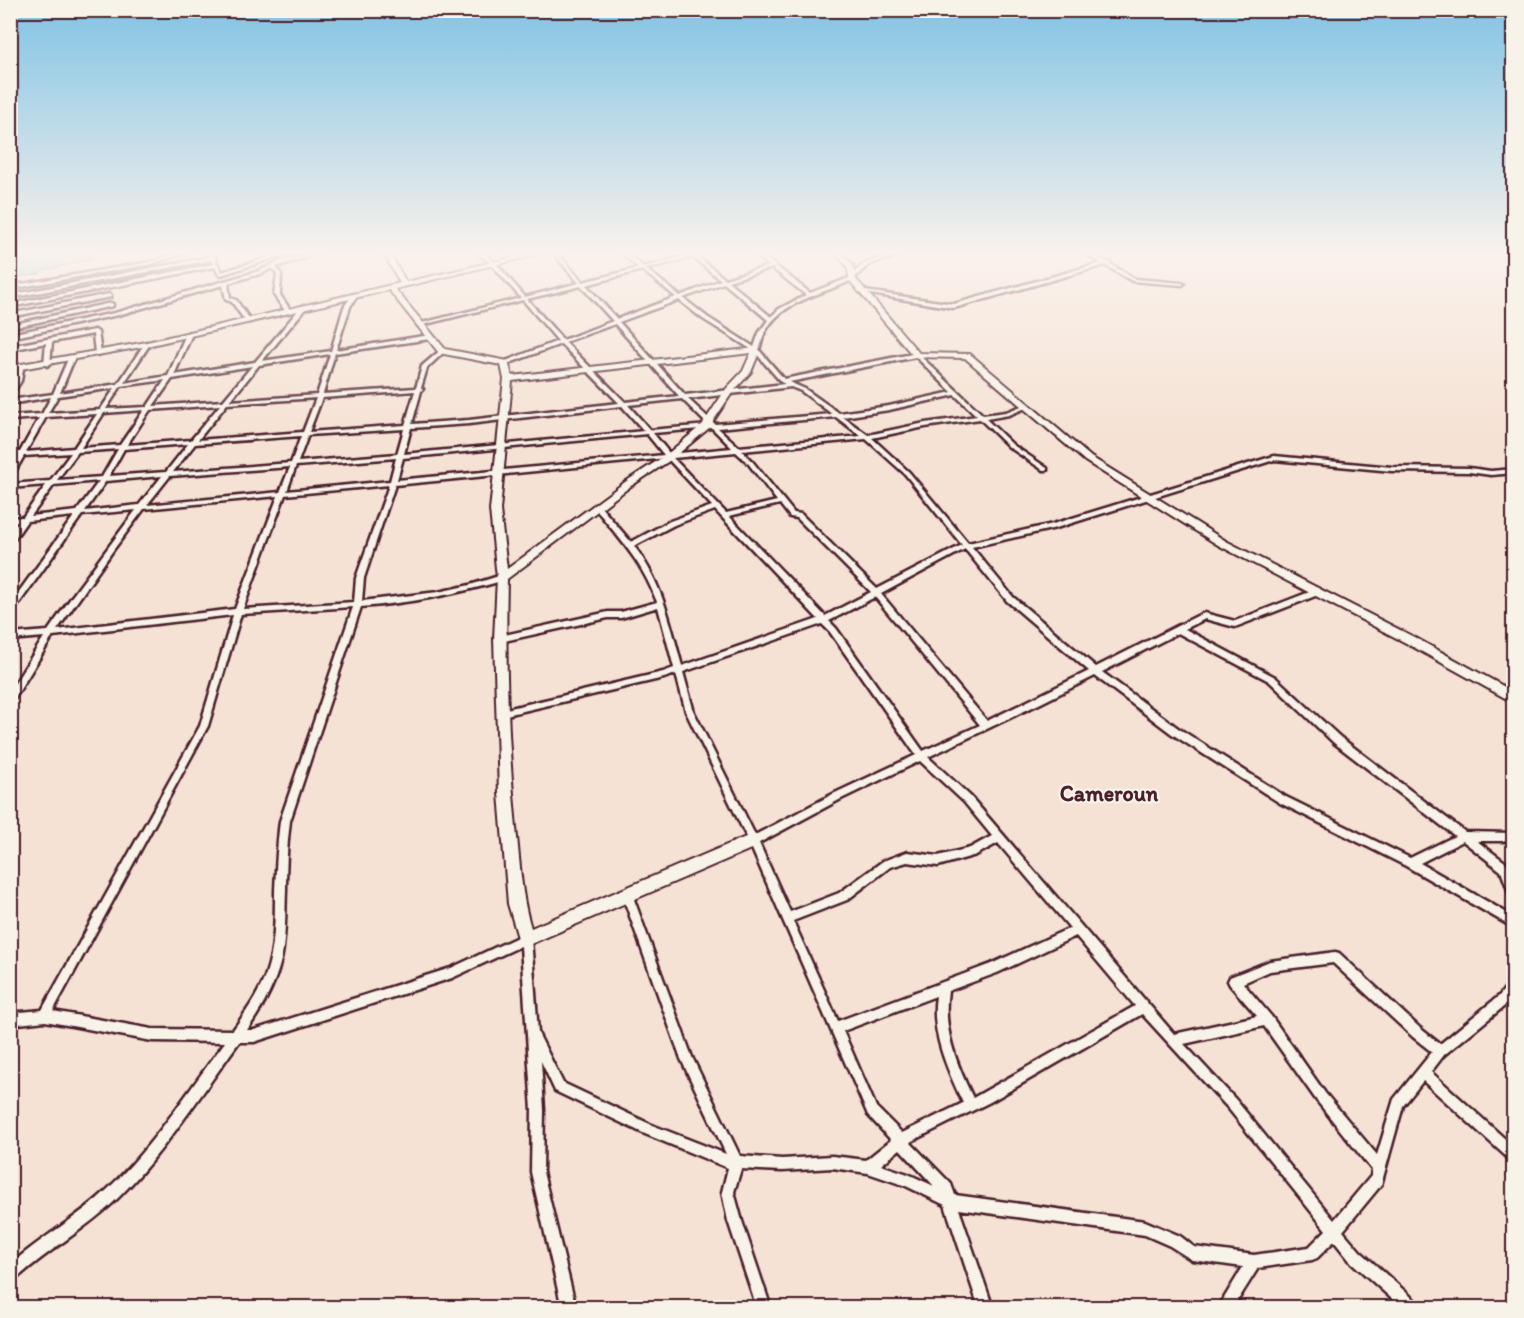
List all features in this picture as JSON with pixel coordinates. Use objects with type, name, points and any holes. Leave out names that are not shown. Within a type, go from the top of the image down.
[{"type":"street","points":[[10,327],[72,314]]},
{"type":"street","points":[[10,336],[116,314]]},
{"type":"street","points":[[243,314],[248,321]]},
{"type":"street","points":[[10,369],[147,344],[278,314]]},
{"type":"street","points":[[10,699],[50,634],[143,507],[298,314]]},
{"type":"street","points":[[45,1015],[204,726],[238,612],[280,495],[319,397],[345,314]]},
{"type":"street","points":[[411,314],[442,351],[505,363],[639,314]]},
{"type":"street","points":[[420,325],[463,314]]},
{"type":"street","points":[[536,314],[824,620],[923,758],[967,799],[1173,1041],[1232,1104],[1355,1256],[1413,1308]]},
{"type":"street","points":[[608,314],[706,423],[716,428],[736,449],[781,502],[875,592],[986,726]]},
{"type":"street","points":[[701,314],[756,350],[787,383],[803,390],[867,438],[907,473],[1011,599],[1095,671],[1175,730],[1282,800],[1410,863],[1514,923]]},
{"type":"street","points":[[763,314],[770,319]]},
{"type":"street","points":[[10,637],[238,612],[358,604],[471,589],[502,578],[669,457],[706,423],[729,391],[747,372],[759,335],[770,319],[778,314]]},
{"type":"street","points":[[883,314],[954,393],[1011,446],[1045,469]]},
{"type":"street","points":[[10,348],[95,332],[98,353]]},
{"type":"street","points":[[10,610],[104,479],[122,447],[170,377],[189,334]]},
{"type":"street","points":[[10,402],[430,337]]},
{"type":"street","points":[[46,364],[49,341]]},
{"type":"street","points":[[10,539],[27,519],[147,344]]},
{"type":"street","points":[[508,379],[756,350]]},
{"type":"street","points":[[10,1275],[25,1261],[65,1235],[114,1193],[165,1133],[237,1036],[256,1006],[275,960],[282,876],[280,850],[285,821],[358,604],[360,578],[410,426],[424,367],[442,351]]},
{"type":"street","points":[[10,455],[503,418],[684,398],[787,383],[918,355],[967,356],[1088,459],[1222,543],[1410,640],[1514,698]]},
{"type":"street","points":[[10,475],[56,394],[71,359]]},
{"type":"street","points":[[505,363],[508,379],[495,510],[502,578],[500,639],[502,713],[516,904],[526,938],[538,1110],[537,1172],[569,1308]]},
{"type":"street","points":[[10,394],[18,381],[20,369]]},
{"type":"street","points":[[10,418],[420,389]]},
{"type":"street","points":[[716,428],[869,412],[954,393]]},
{"type":"street","points":[[10,520],[867,438],[1007,414],[1026,406]]},
{"type":"street","points":[[10,486],[400,456],[649,432],[706,423]]},
{"type":"street","points":[[502,713],[678,670],[824,620],[966,546],[1054,526],[1274,458],[1392,469],[1469,470],[1491,473],[1514,471]]},
{"type":"street","points":[[724,515],[781,502]]},
{"type":"street","points":[[632,544],[672,523],[717,507]]},
{"type":"street","points":[[597,508],[632,544],[653,578],[690,712],[753,841],[872,1111],[946,1189],[986,1308]]},
{"type":"street","points":[[10,1019],[45,1015],[152,1035],[237,1036],[265,1033],[452,973],[526,938],[753,841],[838,796],[923,758],[1204,616],[1235,624],[1315,593]]},
{"type":"street","points":[[500,639],[608,615],[621,615],[661,603]]},
{"type":"street","points":[[1177,629],[1272,679],[1337,740],[1505,868],[1514,892]]},
{"type":"street","points":[[1410,863],[1464,836],[1514,837]]},
{"type":"street","points":[[787,918],[843,897],[887,864],[907,857],[938,861],[972,852],[999,837]]},
{"type":"street","points":[[627,894],[687,1059],[736,1162],[728,1192],[735,1221],[764,1308]]},
{"type":"street","points":[[835,1028],[993,969],[1078,930]]},
{"type":"street","points":[[1379,1168],[1321,1098],[1267,1020],[1233,981],[1270,966],[1335,957],[1417,1034],[1440,1051]]},
{"type":"street","points":[[532,1031],[559,1087],[659,1134],[729,1162],[782,1166],[832,1162],[868,1167],[908,1180],[951,1201],[1145,1228],[1175,1241],[1192,1253],[1254,1262],[1312,1253],[1334,1232],[1376,1180],[1398,1103],[1440,1051],[1503,1000],[1514,986]]},
{"type":"street","points":[[943,987],[938,1005],[940,1015],[956,1075],[970,1106]]},
{"type":"street","points":[[868,1167],[900,1141],[970,1106],[1144,1007]]},
{"type":"street","points":[[1173,1041],[1267,1020]]},
{"type":"street","points":[[1423,1073],[1514,1156]]},
{"type":"street","points":[[1225,1308],[1254,1262]]},
{"type":"district","name":"Cameroun","points":[[1109,793]]}]
